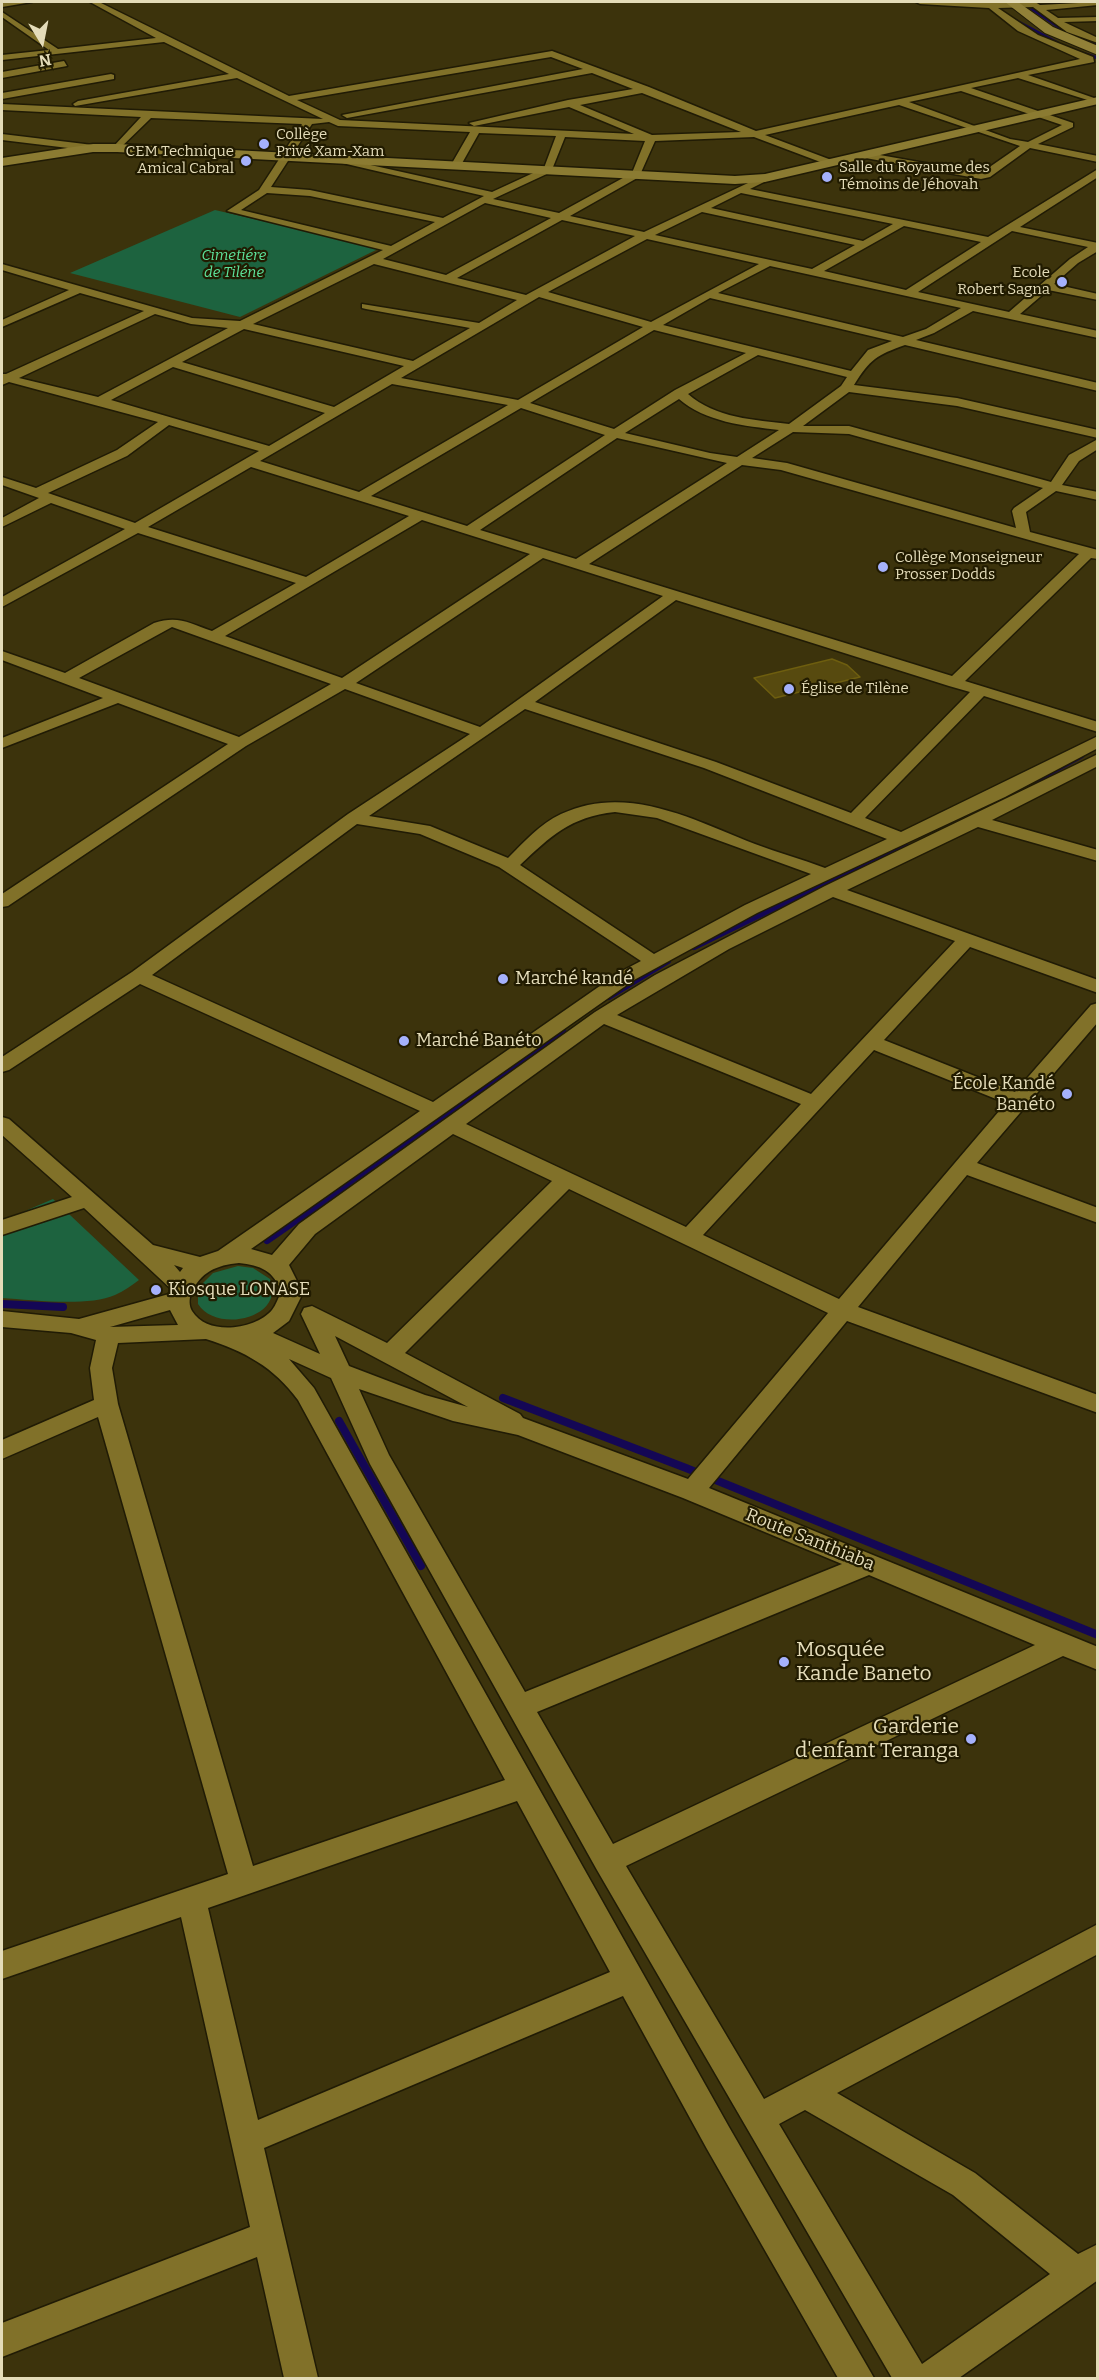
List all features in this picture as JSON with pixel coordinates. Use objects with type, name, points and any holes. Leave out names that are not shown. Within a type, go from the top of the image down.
[{"type":"highway","points":[[1012,4],[1095,58]]},
{"type":"main road","points":[[2,162],[93,148],[117,148],[716,180],[765,178],[1096,100]]},
{"type":"street","points":[[2,5],[28,2]]},
{"type":"street","points":[[94,2],[237,75],[338,123]]},
{"type":"street","points":[[920,2],[1034,5],[1098,3]]},
{"type":"street","points":[[990,4],[1024,30],[1095,58]]},
{"type":"street","points":[[1034,5],[1055,21],[1094,39]]},
{"type":"street","points":[[2,15],[57,52]]},
{"type":"street","points":[[1055,21],[1098,19]]},
{"type":"street","points":[[2,58],[166,39]]},
{"type":"street","points":[[68,51],[83,61]]},
{"type":"street","points":[[287,99],[545,54],[557,54],[831,163]]},
{"type":"street","points":[[2,107],[44,111],[74,109],[557,135],[651,138],[755,134],[1095,58]]},
{"type":"street","points":[[2,75],[72,63]]},
{"type":"street","points":[[92,66],[119,82]]},
{"type":"street","points":[[326,119],[594,70]]},
{"type":"street","points":[[74,109],[137,92],[237,75]]},
{"type":"street","points":[[424,75],[557,135]]},
{"type":"street","points":[[1018,75],[1096,100]]},
{"type":"street","points":[[2,96],[111,77]]},
{"type":"street","points":[[128,87],[137,92]]},
{"type":"street","points":[[863,155],[981,176],[987,175],[1027,146],[1070,125],[962,88]]},
{"type":"street","points":[[450,128],[510,114],[647,89]]},
{"type":"street","points":[[899,102],[1027,146],[1098,159]]},
{"type":"street","points":[[568,103],[651,138]]},
{"type":"street","points":[[117,148],[149,114]]},
{"type":"street","points":[[309,121],[265,190],[232,211],[392,249]]},
{"type":"street","points":[[456,165],[476,130]]},
{"type":"street","points":[[100,401],[242,325],[373,260],[443,221],[548,170],[557,135]]},
{"type":"street","points":[[2,137],[93,148]]},
{"type":"street","points":[[446,280],[636,175],[651,138]]},
{"type":"street","points":[[330,159],[644,236],[1098,335]]},
{"type":"street","points":[[907,294],[1098,172]]},
{"type":"street","points":[[2,603],[136,528],[532,296],[644,236],[765,178]]},
{"type":"street","points":[[265,190],[310,193],[443,221]]},
{"type":"street","points":[[741,190],[991,241]]},
{"type":"street","points":[[770,224],[811,203]]},
{"type":"street","points":[[702,209],[863,244]]},
{"type":"street","points":[[813,273],[900,224]]},
{"type":"street","points":[[1012,228],[1097,246]]},
{"type":"street","points":[[1011,316],[1097,246]]},
{"type":"street","points":[[373,260],[446,280],[532,296],[854,375]]},
{"type":"street","points":[[360,497],[708,294],[768,263]]},
{"type":"street","points":[[2,267],[207,324],[242,325],[416,365]]},
{"type":"street","points":[[1047,286],[1098,297]]},
{"type":"street","points":[[2,324],[82,288]]},
{"type":"street","points":[[708,294],[1098,387]]},
{"type":"street","points":[[366,306],[479,326]]},
{"type":"street","points":[[577,565],[736,462],[792,429],[846,388],[872,353],[930,331],[970,308]]},
{"type":"street","points":[[3,379],[155,310]]},
{"type":"street","points":[[470,530],[654,408],[756,352]]},
{"type":"street","points":[[174,363],[333,411]]},
{"type":"street","points":[[3,379],[100,401],[165,422],[270,450]]},
{"type":"street","points":[[391,380],[521,404],[617,434],[736,462],[782,466],[1093,554]]},
{"type":"street","points":[[846,388],[957,402],[1098,434]]},
{"type":"street","points":[[679,393],[695,407]]},
{"type":"street","points":[[654,408],[695,407],[742,422],[792,429],[849,430],[1054,487],[1098,496]]},
{"type":"street","points":[[37,494],[122,453],[165,422]]},
{"type":"street","points":[[1024,534],[1019,511],[1054,487],[1074,459],[1098,443]]},
{"type":"street","points":[[249,462],[1098,727]]},
{"type":"street","points":[[2,481],[136,528],[309,582]]},
{"type":"street","points":[[2,523],[50,498]]},
{"type":"street","points":[[213,637],[420,516]]},
{"type":"street","points":[[2,902],[240,743],[343,684],[540,554]]},
{"type":"street","points":[[954,683],[1093,554]]},
{"type":"street","points":[[2,1065],[139,976],[354,818],[524,704],[674,595]]},
{"type":"street","points":[[66,679],[166,622],[482,733]]},
{"type":"street","points":[[2,655],[240,743]]},
{"type":"street","points":[[855,819],[980,691]]},
{"type":"street","points":[[2,743],[117,698]]},
{"type":"street","points":[[524,704],[710,765],[901,838]]},
{"type":"street","points":[[82,1326],[179,1293],[189,1275],[202,1265],[226,1257],[682,966],[901,838],[999,793],[1098,741]]},
{"type":"street","points":[[276,1265],[308,1229],[600,992],[751,909],[829,882],[979,822],[1098,759]]},
{"type":"street","points":[[509,866],[539,838],[569,817],[596,810],[619,809],[675,817],[966,940],[1098,987]]},
{"type":"street","points":[[354,818],[424,830],[509,866],[653,961]]},
{"type":"street","points":[[979,822],[1098,856]]},
{"type":"street","points":[[690,1236],[966,940]]},
{"type":"street","points":[[139,976],[445,1118],[566,1180],[690,1236],[844,1311],[1098,1404]]},
{"type":"street","points":[[692,1491],[844,1311],[962,1165],[1098,1009]]},
{"type":"street","points":[[602,1016],[814,1102]]},
{"type":"street","points":[[871,1042],[1017,1100]]},
{"type":"street","points":[[2,1124],[144,1249],[179,1293],[183,1318],[213,1334],[248,1344],[296,1378],[718,2138],[857,2379]]},
{"type":"street","points":[[962,1165],[1098,1216]]},
{"type":"street","points":[[388,1355],[566,1180]]},
{"type":"street","points":[[2,1228],[86,1200]]},
{"type":"street","points":[[144,1249],[202,1265]]},
{"type":"street","points":[[2,1319],[82,1326],[109,1335],[251,1333],[269,1325],[283,1313],[292,1293],[285,1273],[276,1265],[251,1256],[226,1257]]},
{"type":"street","name":"Route Santhiaba","points":[[292,1293],[314,1315],[504,1413],[519,1426]]},
{"type":"street","points":[[314,1315],[378,1457],[607,1861],[911,2379]]},
{"type":"street","name":"Route Santhiaba","points":[[251,1333],[343,1375],[446,1409],[498,1423],[519,1426],[692,1491],[1098,1659]]},
{"type":"street","points":[[109,1335],[101,1368],[106,1404],[244,1882]]},
{"type":"street","points":[[2,1450],[106,1404]]},
{"type":"street","points":[[521,1707],[869,1564]]},
{"type":"street","points":[[607,1861],[1062,1644]]},
{"type":"street","points":[[2,1965],[524,1786]]},
{"type":"street","points":[[192,1900],[301,2379]]},
{"type":"street","points":[[757,2119],[1098,1938]]},
{"type":"street","points":[[247,2140],[630,1978]]},
{"type":"street","points":[[806,2094],[964,2184],[1087,2267],[931,2379]]},
{"type":"street","points":[[2,2340],[268,2237]]},
{"type":"green space","name":"Cimetiére de Tiléne","points":[[215,210],[380,248],[240,317],[70,273]]},
{"type":"green space","points":[[53,1199],[139,1280],[115,1295],[90,1301],[60,1302],[2,1298],[2,1221]]},
{"type":"green space","points":[[238,1266],[253,1268],[270,1279],[272,1293],[268,1304],[259,1312],[233,1320],[207,1313],[198,1304],[198,1288],[213,1273]]},
{"type":"building","name":"Église de Tilène","points":[[832,659],[847,665],[860,677],[775,698],[754,678]]},
{"type":"waterway","points":[[1022,2],[1063,30],[1098,45]]},
{"type":"waterway","points":[[1015,20],[1058,43]]},
{"type":"waterway","points":[[1082,53],[1098,58]]},
{"type":"waterway","points":[[1045,776],[1082,756]]},
{"type":"waterway","points":[[1012,793],[1048,774]]},
{"type":"waterway","points":[[694,947],[905,844]]},
{"type":"waterway","points":[[609,997],[668,961]]},
{"type":"waterway","points":[[343,1187],[563,1030]]},
{"type":"waterway","points":[[267,1240],[345,1186]]},
{"type":"waterway","points":[[2,1304],[63,1307]]},
{"type":"waterway","points":[[503,1398],[686,1468],[1098,1635]]},
{"type":"waterway","points":[[339,1421],[421,1566]]},
{"type":"place","name":"Collège Privé Xam-Xam","points":[[264,144]]},
{"type":"place","name":"CEM Technique Amical Cabral","points":[[246,161]]},
{"type":"place","name":"Salle du Royaume des Témoins de Jéhovah","points":[[827,177]]},
{"type":"place","name":"Ecole Robert Sagna","points":[[1062,282]]},
{"type":"place","name":"Collège Monseigneur Prosser Dodds","points":[[883,567]]},
{"type":"place","name":"Église de Tilène","points":[[789,689]]},
{"type":"place","name":"Marché kandé","points":[[503,979]]},
{"type":"place","name":"Marché Banéto","points":[[404,1041]]},
{"type":"place","name":"École Kandé Banéto","points":[[1067,1094]]},
{"type":"place","name":"Kiosque LONASE","points":[[156,1290]]},
{"type":"place","name":"Mosquée Kande Baneto","points":[[784,1662]]},
{"type":"place","name":"Garderie d'enfant Teranga","points":[[971,1739]]}]
